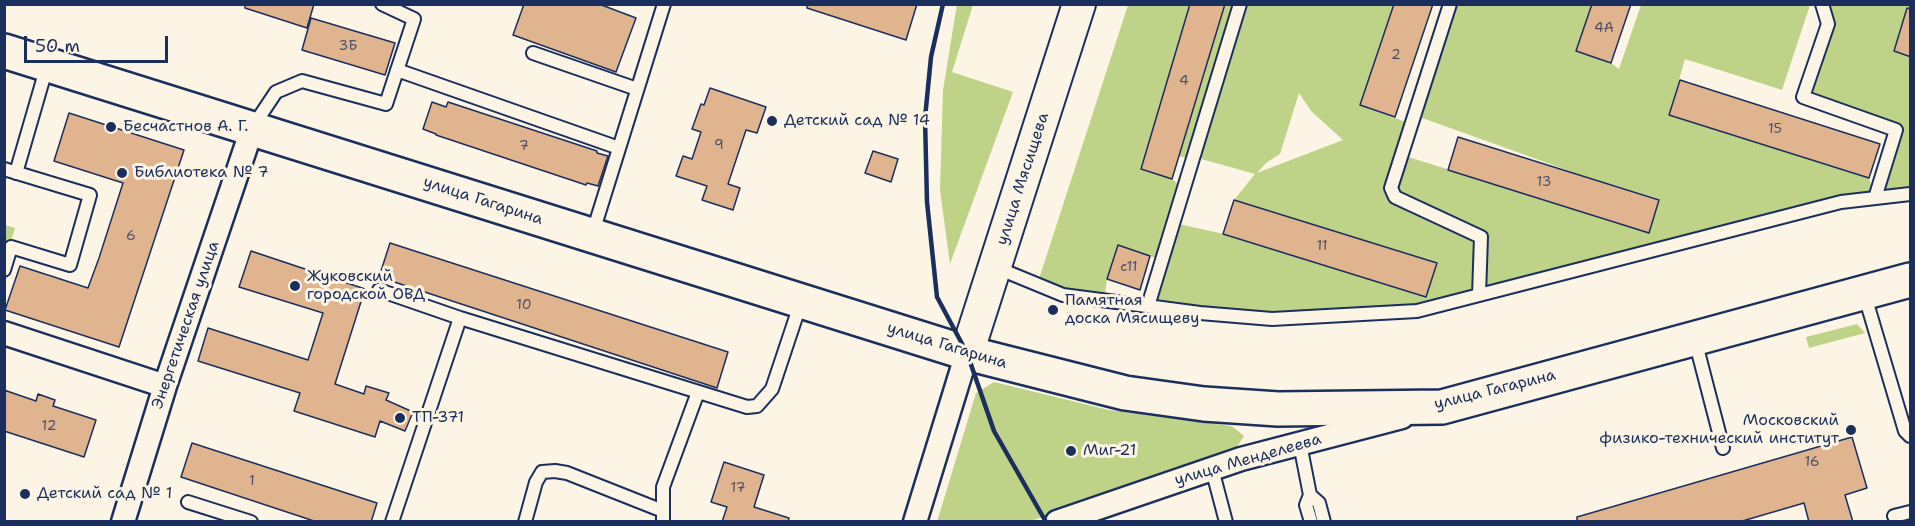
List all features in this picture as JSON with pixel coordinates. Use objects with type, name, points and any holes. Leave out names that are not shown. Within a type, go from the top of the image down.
[{"type":"main road","name":"улица Мясищева","points":[[967,354],[1080,4]]},
{"type":"main road","name":"улица Гагарина","points":[[4,51],[967,354],[1125,393],[1204,404],[1278,409],[1442,407],[1911,280]]},
{"type":"street","name":"Энергетическая улица","points":[[123,522],[165,386],[252,129]]},
{"type":"street","points":[[4,333],[165,386]]},
{"type":"street","points":[[915,522],[967,354]]},
{"type":"street","name":"улица Менделеева","points":[[1057,522],[1242,459],[1442,407]]},
{"type":"lane","points":[[252,129],[276,92],[302,81],[386,104],[414,19],[382,4]]},
{"type":"lane","points":[[592,236],[663,4]]},
{"type":"lane","points":[[1148,306],[1240,4]]},
{"type":"lane","points":[[1450,4],[1390,188],[1395,197],[1481,237],[1479,295]]},
{"type":"lane","points":[[1822,4],[1828,24],[1803,97],[1896,130],[1875,198]]},
{"type":"lane","points":[[533,53],[638,89]]},
{"type":"lane","points":[[4,270],[11,247],[70,265],[90,195],[10,171],[47,65]]},
{"type":"lane","points":[[397,70],[619,148]]},
{"type":"lane","points":[[995,267],[1063,295],[1200,313],[1272,319],[1417,311],[1841,202],[1911,194]]},
{"type":"lane","points":[[379,290],[460,318],[747,407],[757,406],[776,381],[801,301]]},
{"type":"lane","points":[[1864,293],[1905,431],[1911,436]]},
{"type":"lane","points":[[392,522],[460,318]]},
{"type":"lane","points":[[1695,338],[1724,448]]},
{"type":"lane","points":[[525,522],[536,482],[542,472],[555,471],[567,473],[663,516],[663,487],[698,392]]},
{"type":"lane","points":[[1300,444],[1310,495],[1306,505],[1311,522]]},
{"type":"lane","points":[[1212,469],[1226,522]]},
{"type":"lane","points":[[1310,495],[1319,503],[1324,522]]},
{"type":"lane","points":[[188,502],[251,522]]},
{"type":"lane","points":[[1894,516],[1911,512]]},
{"type":"green space","points":[[957,4],[973,5],[952,72],[1013,92],[950,264],[940,190],[943,90]]},
{"type":"green space","points":[[1128,5],[1190,5],[1141,169],[1172,179],[1184,189],[1174,223],[1224,234],[1426,297],[1436,263],[1234,200],[1255,174],[1194,157],[1179,157],[1225,5],[1394,5],[1360,105],[1411,124],[1402,155],[1649,232],[1659,199],[1578,174],[1414,115],[1450,5],[1592,5],[1577,51],[1611,63],[1619,69],[1641,5],[1810,5],[1782,90],[1685,59],[1669,115],[1869,178],[1874,197],[1896,130],[1803,97],[1828,24],[1822,5],[1910,5],[1910,20],[1904,18],[1894,51],[1910,57],[1910,194],[1875,198],[1417,311],[1272,319],[1148,306],[1162,260],[1118,246],[1107,279],[1104,300],[1037,285]],"holes":[[[1299,93],[1311,111],[1343,140],[1257,173],[1266,163],[1280,154]]]},
{"type":"green space","points":[[5,225],[15,228],[5,261]]},
{"type":"green space","points":[[1857,324],[1865,333],[1809,348],[1806,337]]},
{"type":"green space","points":[[994,382],[1109,410],[1232,426],[1244,436],[1235,450],[1031,521],[937,522],[976,393]]},
{"type":"building","points":[[245,4],[314,4],[307,28],[245,8]]},
{"type":"building","points":[[524,4],[599,4],[636,18],[616,72],[513,35]]},
{"type":"building","points":[[807,4],[917,4],[906,40],[807,8]]},
{"type":"building","points":[[1190,4],[1225,4],[1172,179],[1141,169]]},
{"type":"building","points":[[1394,4],[1433,4],[1395,117],[1360,105]]},
{"type":"building","points":[[1592,4],[1631,4],[1611,63],[1576,51]]},
{"type":"building","points":[[1907,8],[1911,9],[1911,57],[1894,51]]},
{"type":"building","points":[[311,18],[395,43],[385,75],[302,50]]},
{"type":"building","points":[[1680,80],[1880,144],[1869,178],[1669,115]]},
{"type":"building","points":[[710,88],[766,107],[757,133],[746,130],[728,184],[740,188],[733,210],[702,200],[707,186],[676,176],[683,156],[692,159],[701,132],[692,129],[701,104],[704,105]]},
{"type":"building","points":[[432,102],[446,107],[448,102],[608,156],[598,186],[587,183],[586,185],[423,129]]},
{"type":"building","points":[[69,113],[184,150],[119,347],[5,310],[20,266],[88,288],[99,258],[123,183],[54,161]]},
{"type":"building","points":[[1458,137],[1659,200],[1649,233],[1448,170]]},
{"type":"building","points":[[873,151],[898,159],[891,182],[865,173]]},
{"type":"building","points":[[1234,200],[1437,263],[1426,297],[1223,234]]},
{"type":"building","points":[[390,243],[728,352],[717,388],[379,277]]},
{"type":"building","points":[[1118,245],[1150,256],[1140,290],[1107,279]]},
{"type":"building","points":[[251,251],[365,289],[335,384],[364,394],[366,386],[389,393],[386,400],[413,412],[405,431],[380,421],[375,437],[294,411],[300,393],[198,361],[208,328],[308,360],[323,313],[239,287]]},
{"type":"building","points":[[4,390],[36,401],[38,394],[55,400],[53,406],[96,420],[84,457],[4,431]]},
{"type":"building","points":[[1852,437],[1867,488],[1845,495],[1853,522],[1809,522],[1804,503],[1739,522],[1577,522],[1577,517]]},
{"type":"building","points":[[192,443],[377,503],[371,522],[317,522],[181,477]]},
{"type":"building","points":[[724,462],[764,475],[754,507],[789,518],[788,522],[722,522],[727,507],[711,502]]},
{"type":"railway","points":[[943,4],[931,57],[925,118],[927,202],[937,297],[967,353],[994,431],[1046,522]]},
{"type":"place","name":"Детский сад № 14","points":[[772,121]]},
{"type":"place","name":"Бесчастнов А. Г.","points":[[111,127]]},
{"type":"place","name":"Библиотека № 7","points":[[122,173]]},
{"type":"place","name":"Жуковский городской ОВД","points":[[295,286]]},
{"type":"place","name":"Памятная доска Мясищеву","points":[[1053,310]]},
{"type":"place","name":"ТП-371","points":[[400,418]]},
{"type":"place","name":"Московский физико-технический институт","points":[[1851,430]]},
{"type":"place","name":"Миг-21","points":[[1071,451]]},
{"type":"place","name":"Детский сад № 1","points":[[25,494]]}]
